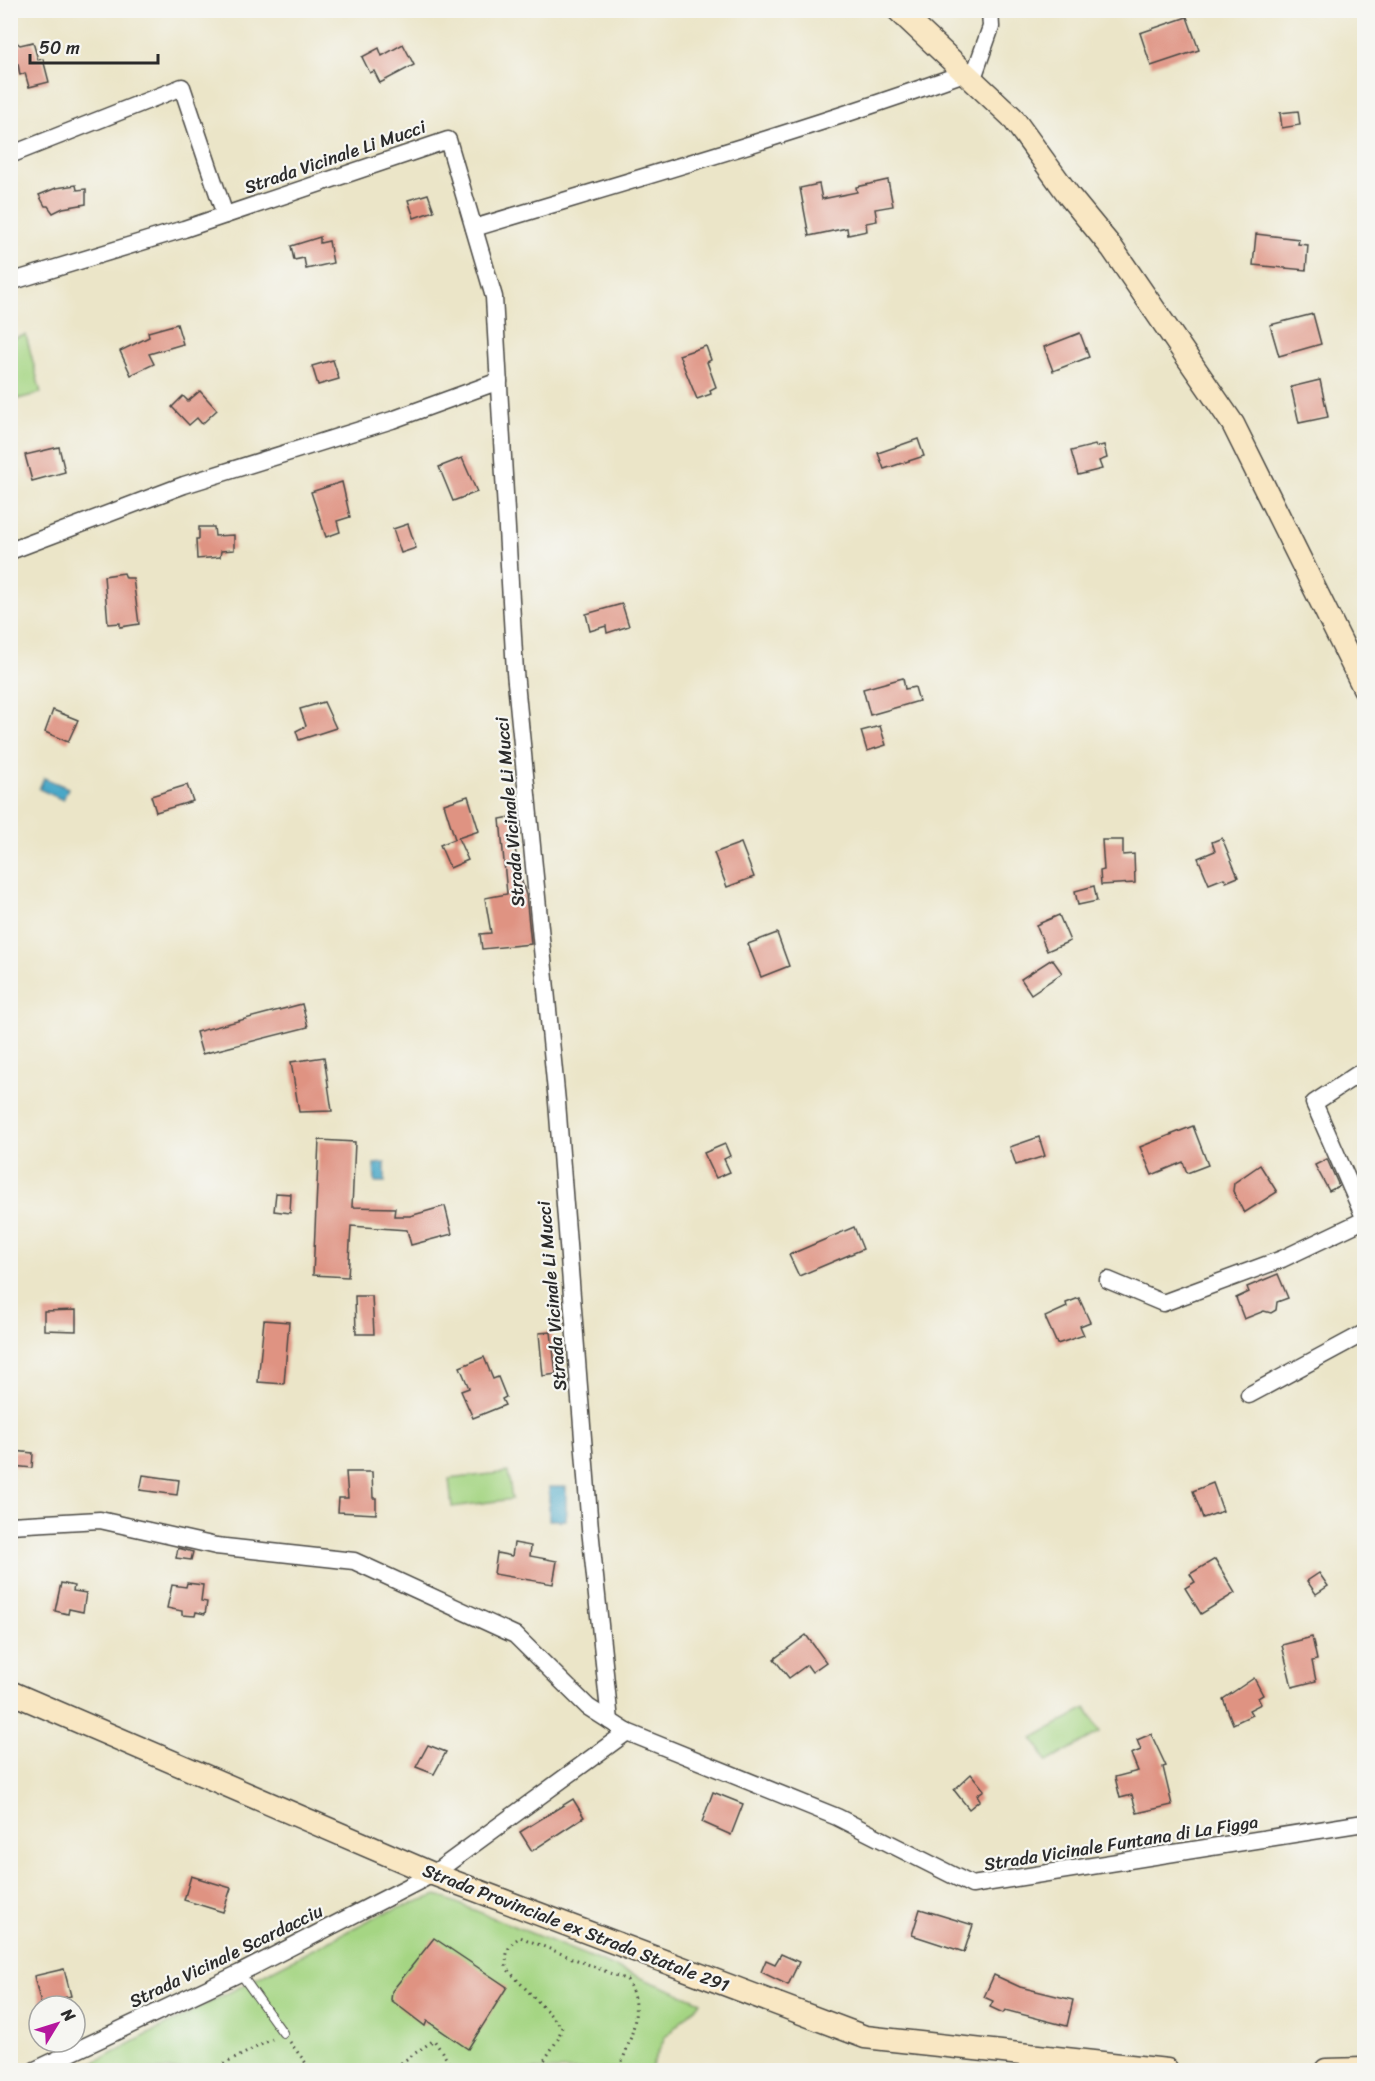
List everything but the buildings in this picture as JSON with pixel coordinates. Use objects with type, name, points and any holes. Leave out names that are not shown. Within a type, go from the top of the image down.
[{"type":"street","points":[[898,10],[970,75],[1012,117],[1070,197],[1112,248],[1233,424],[1365,688]]},
{"type":"street","points":[[474,228],[752,145],[970,75],[991,27],[990,10]]},
{"type":"street","name":"Strada Vicinale Li Mucci","points":[[10,155],[182,87],[225,215]]},
{"type":"street","name":"Strada Vicinale Li Mucci","points":[[10,282],[225,215],[448,140],[494,297],[515,672],[555,1079],[590,1529],[610,1721]]},
{"type":"street","points":[[10,551],[184,485],[392,420],[499,381]]},
{"type":"street","points":[[1108,1280],[1162,1303],[1282,1258],[1365,1218],[1314,1103],[1365,1070]]},
{"type":"street","points":[[1249,1395],[1365,1333]]},
{"type":"street","name":"Strada Vicinale Funtana di La Figga","points":[[10,1525],[100,1520],[216,1546],[354,1561],[515,1635],[588,1707],[627,1732],[837,1817],[972,1886],[1365,1823]]},
{"type":"street","name":"Strada Provinciale ex Strada Statale 291","points":[[10,1692],[433,1874],[865,2037],[1167,2070]]},
{"type":"street","points":[[433,1874],[627,1732]]},
{"type":"street","name":"Strada Vicinale Scardacciu","points":[[35,2070],[240,1973],[433,1874]]},
{"type":"street","points":[[1326,2070],[1365,2069]]},
{"type":"lane","points":[[240,1973],[283,2033]]},
{"type":"path","points":[[538,2070],[558,2039],[562,2027],[506,1968],[506,1952],[511,1943],[520,1937],[627,1980],[633,1991],[638,2012],[620,2070]]},
{"type":"path","points":[[213,2070],[283,2033],[311,2070]]},
{"type":"path","points":[[391,2070],[434,2040],[454,2070]]},
{"type":"green space","points":[[26,335],[41,393],[14,400],[11,386],[11,339]]},
{"type":"green space","points":[[508,1472],[512,1499],[452,1507],[449,1479]]},
{"type":"green space","points":[[1086,1708],[1100,1732],[1047,1762],[1033,1738]]},
{"type":"green space","points":[[437,1895],[701,2002],[665,2037],[650,2070],[88,2070],[85,2067],[381,1914]]},
{"type":"water","points":[[44,778],[68,788],[63,800],[39,789]]},
{"type":"water","points":[[385,1163],[385,1182],[375,1182],[374,1164]]},
{"type":"water","points":[[549,1487],[566,1487],[566,1520],[549,1520]]}]
